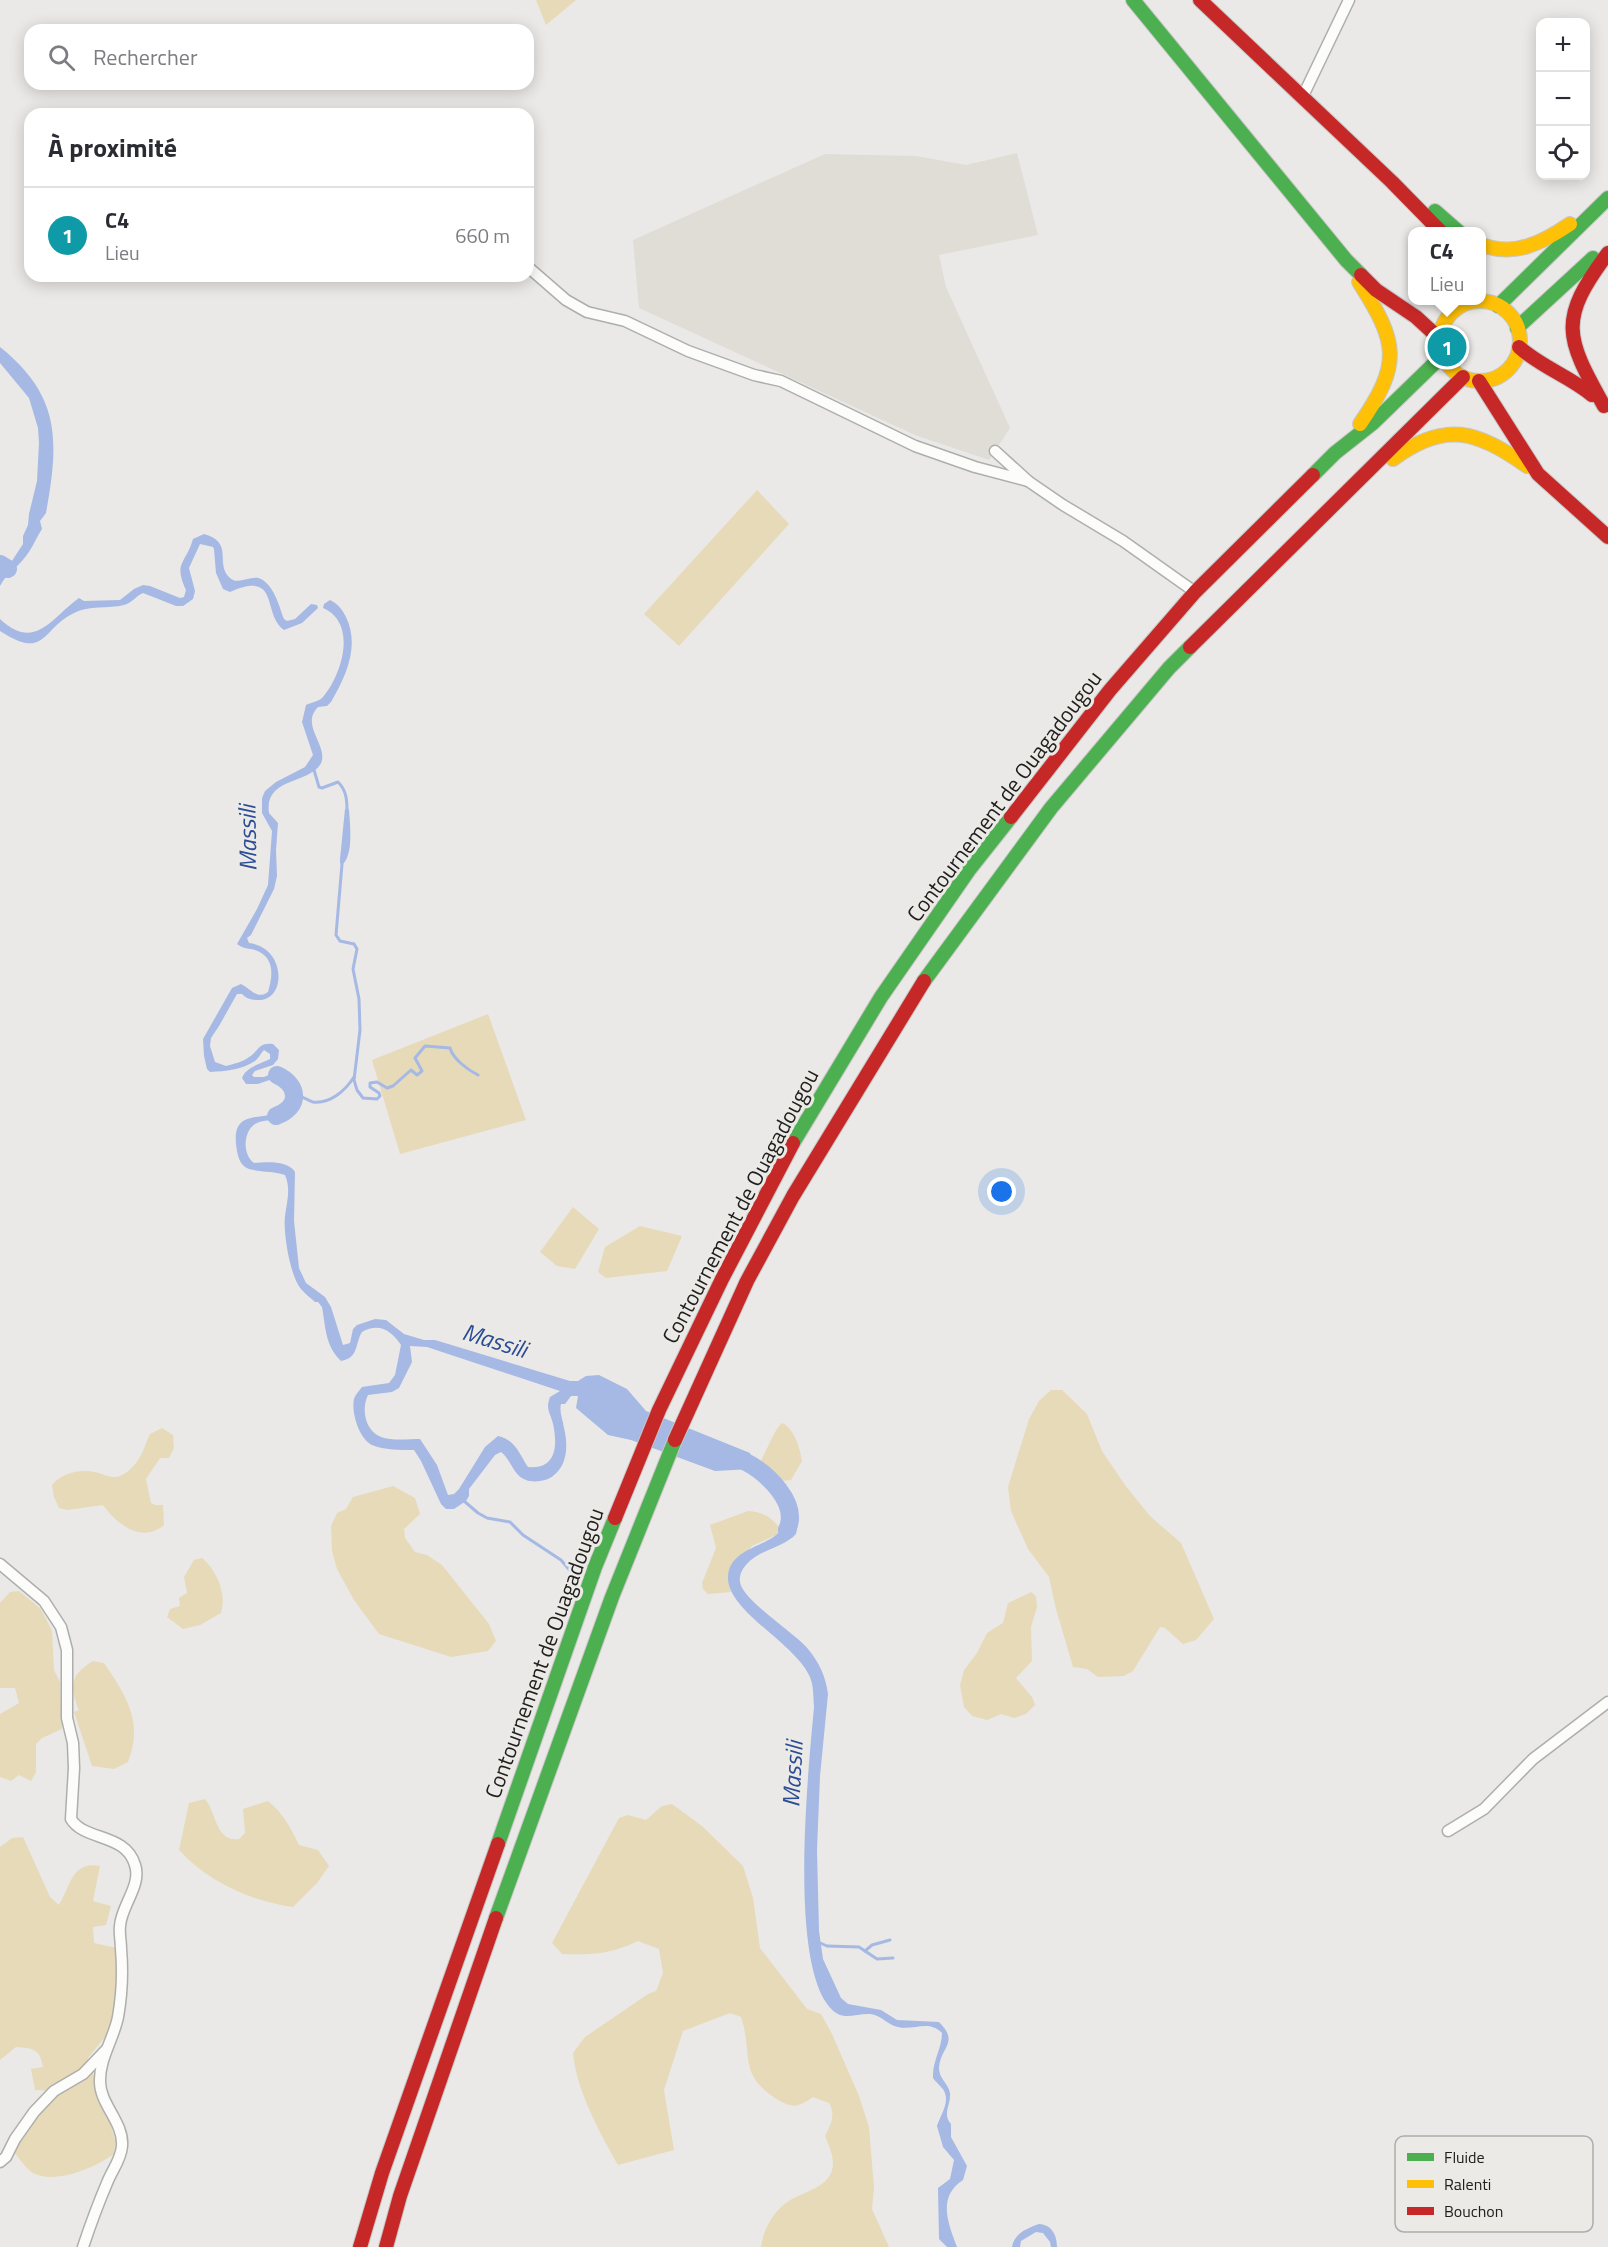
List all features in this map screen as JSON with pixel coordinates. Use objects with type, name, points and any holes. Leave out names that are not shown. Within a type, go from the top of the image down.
[{"type":"highway","points":[[1133,0],[1346,260],[1376,290],[1416,317],[1440,339]]},
{"type":"highway","points":[[1200,0],[1437,227]]},
{"type":"highway","points":[[1392,182],[1424,202],[1454,227]]},
{"type":"highway","points":[[1486,246],[1506,251],[1527,248],[1547,240],[1608,198]]},
{"type":"highway","points":[[1498,306],[1608,198]]},
{"type":"highway","points":[[1517,328],[1608,244]]},
{"type":"highway","points":[[1606,408],[1582,369],[1574,349],[1571,324],[1576,301],[1588,277],[1608,253]]},
{"type":"highway","points":[[1335,453],[1377,401],[1386,384],[1391,364],[1391,343],[1385,324],[1346,260]]},
{"type":"highway","points":[[1464,305],[1453,311],[1442,329],[1440,339],[1443,355],[1451,368],[1463,377],[1479,381],[1499,376],[1507,370],[1514,362],[1519,347],[1517,328],[1509,314],[1498,306],[1486,302]]},
{"type":"highway","points":[[1519,347],[1542,365],[1581,385],[1606,408]]},
{"type":"highway","name":"Contournement de Ouagadougou","points":[[360,2247],[382,2173],[595,1567],[658,1410],[722,1279],[800,1131],[881,997],[969,870],[1110,690],[1195,592],[1335,453],[1373,423],[1443,355]]},
{"type":"highway","name":"Contournement de Ouagadougou","points":[[386,2247],[400,2196],[463,2009],[612,1597],[682,1421],[747,1281],[793,1196],[916,992],[1051,808],[1169,668],[1463,377]]},
{"type":"highway","points":[[1479,381],[1538,474]]},
{"type":"highway","points":[[1360,481],[1384,468],[1406,448],[1427,437],[1448,432],[1467,434],[1490,442],[1508,452],[1538,474],[1608,537]]},
{"type":"street","points":[[1302,98],[1350,0]]},
{"type":"street","points":[[534,272],[566,300],[587,312],[625,321],[688,351],[754,375],[782,381],[915,446],[975,467],[1028,481]]},
{"type":"street","points":[[995,451],[1028,481],[1123,541],[1195,592]]},
{"type":"street","points":[[0,1564],[44,1601],[61,1627],[67,1650],[67,1718],[74,1768],[71,1819],[75,1826],[112,1840],[127,1851],[135,1865],[136,1877],[120,1924],[122,1990],[114,2035],[108,2048],[99,2083],[122,2138],[122,2146],[117,2165],[105,2187],[83,2247]]},
{"type":"street","points":[[1448,1831],[1485,1809],[1540,1753],[1608,1702]]},
{"type":"street","points":[[0,2162],[6,2157],[15,2139],[34,2112],[54,2091],[82,2074],[108,2048]]},
{"type":"shaded area","points":[[536,0],[576,0],[546,25]]},
{"type":"shaded area","points":[[1017,153],[1038,235],[939,255],[946,287],[1010,428],[989,460],[915,435],[639,308],[633,240],[825,154],[916,156],[966,165]]},
{"type":"shaded area","points":[[757,490],[789,524],[679,646],[644,614]]},
{"type":"shaded area","points":[[488,1014],[526,1120],[400,1154],[372,1060]]},
{"type":"shaded area","points":[[573,1207],[599,1229],[575,1269],[557,1266],[540,1252]]},
{"type":"shaded area","points":[[640,1226],[682,1236],[667,1271],[606,1278],[598,1272],[605,1247]]},
{"type":"shaded area","points":[[1051,1390],[1062,1390],[1087,1414],[1102,1451],[1125,1485],[1150,1516],[1181,1543],[1214,1619],[1196,1640],[1183,1644],[1165,1628],[1160,1627],[1133,1671],[1124,1676],[1098,1677],[1087,1669],[1073,1667],[1049,1577],[1028,1549],[1011,1511],[1008,1487],[1029,1419],[1039,1401]]},
{"type":"shaded area","points":[[782,1423],[793,1434],[802,1461],[791,1480],[773,1482],[758,1465]]},
{"type":"shaded area","points":[[162,1428],[173,1435],[174,1448],[169,1458],[160,1458],[146,1479],[151,1503],[163,1505],[164,1525],[147,1533],[138,1532],[122,1525],[103,1505],[67,1510],[59,1508],[52,1485],[56,1481],[66,1475],[83,1471],[113,1477],[123,1475],[138,1460],[150,1434]]},
{"type":"shaded area","points":[[393,1486],[415,1498],[420,1514],[404,1529],[405,1538],[415,1552],[427,1555],[442,1565],[489,1624],[496,1641],[488,1651],[451,1657],[379,1634],[354,1600],[337,1569],[332,1551],[331,1526],[337,1513],[346,1509],[353,1497]]},
{"type":"shaded area","points":[[748,1511],[767,1516],[781,1529],[776,1535],[752,1546],[728,1579],[731,1592],[708,1594],[703,1589],[702,1583],[716,1548],[710,1525]]},
{"type":"shaded area","points":[[202,1558],[216,1576],[222,1591],[223,1606],[221,1613],[200,1625],[183,1629],[167,1617],[170,1609],[180,1606],[179,1598],[187,1593],[184,1577],[194,1560]]},
{"type":"shaded area","points":[[19,1591],[41,1609],[52,1631],[54,1670],[60,1682],[62,1729],[42,1738],[36,1744],[36,1772],[31,1781],[19,1775],[11,1781],[0,1777],[0,1714],[19,1703],[15,1688],[0,1688],[0,1603],[10,1592]]},
{"type":"shaded area","points":[[1031,1592],[1036,1596],[1037,1607],[1031,1627],[1032,1661],[1016,1678],[1032,1697],[1035,1705],[1026,1714],[1014,1718],[1001,1714],[987,1720],[972,1716],[964,1707],[960,1685],[964,1670],[977,1653],[987,1633],[1003,1623],[1008,1603]]},
{"type":"shaded area","points":[[93,1661],[104,1663],[112,1675],[125,1698],[133,1722],[134,1735],[128,1762],[114,1769],[92,1766],[74,1712],[79,1710],[73,1688],[76,1676]]},
{"type":"shaded area","points":[[205,1799],[221,1831],[231,1839],[239,1839],[245,1833],[243,1809],[268,1801],[286,1821],[299,1845],[318,1850],[329,1866],[317,1883],[293,1907],[246,1895],[217,1881],[203,1872],[179,1850],[189,1803]]},
{"type":"shaded area","points":[[672,1804],[702,1826],[743,1866],[753,1898],[760,1948],[807,2009],[821,2014],[832,2034],[859,2096],[869,2127],[874,2188],[872,2209],[889,2247],[761,2247],[766,2229],[776,2212],[786,2203],[816,2188],[828,2178],[832,2171],[832,2156],[825,2136],[831,2123],[832,2112],[829,2103],[813,2097],[804,2103],[789,2105],[766,2091],[757,2082],[749,2064],[741,2017],[730,2013],[683,2031],[664,2090],[674,2150],[618,2165],[597,2125],[579,2082],[573,2053],[585,2037],[648,1994],[656,1991],[663,1973],[659,1949],[638,1941],[601,1953],[562,1954],[552,1943],[619,1818],[628,1815],[646,1820],[662,1806]]},
{"type":"shaded area","points":[[23,1837],[50,1897],[59,1905],[78,1871],[91,1865],[100,1866],[93,1901],[111,1906],[106,1925],[93,1927],[94,1943],[121,1949],[117,2022],[88,2058],[116,2142],[114,2154],[87,2169],[64,2176],[42,2176],[33,2173],[11,2148],[53,2091],[35,2090],[31,2069],[43,2067],[40,2056],[31,2049],[16,2047],[0,2060],[0,1847],[12,1838]]},
{"type":"water","points":[[0,347],[35,383],[45,402],[51,421],[53,464],[46,513],[40,521],[42,529],[26,556],[0,586],[0,573],[8,567],[23,544],[37,481],[39,443],[38,428],[29,398],[0,363]]},
{"type":"water","points":[[204,534],[213,538],[222,548],[224,566],[230,578],[237,581],[257,578],[266,582],[287,621],[295,619],[311,604],[317,605],[318,608],[302,623],[284,630],[277,623],[268,596],[263,590],[257,586],[230,592],[223,589],[216,573],[213,547],[200,544],[189,568],[195,591],[193,599],[183,606],[176,606],[143,593],[124,605],[86,609],[74,613],[35,643],[26,643],[0,631],[0,619],[12,628],[23,632],[33,632],[51,622],[79,598],[84,601],[120,600],[143,585],[180,598],[184,597],[186,590],[182,581],[182,563],[193,539]]},
{"type":"water","points":[[330,600],[341,609],[350,628],[352,639],[349,661],[342,682],[331,702],[327,706],[318,707],[313,714],[313,729],[322,751],[320,765],[306,776],[280,787],[273,793],[269,802],[269,813],[278,823],[277,876],[274,889],[251,935],[247,938],[249,943],[261,947],[270,954],[276,963],[278,983],[268,998],[254,1000],[237,994],[211,1038],[210,1046],[215,1062],[226,1066],[247,1059],[264,1044],[273,1044],[279,1050],[278,1059],[273,1065],[255,1071],[252,1075],[264,1077],[279,1071],[291,1081],[294,1090],[291,1092],[275,1078],[258,1084],[246,1084],[242,1078],[250,1068],[270,1059],[270,1054],[264,1050],[255,1061],[244,1066],[210,1072],[204,1056],[203,1039],[232,988],[241,984],[257,994],[268,992],[271,967],[266,957],[262,953],[237,944],[268,885],[272,831],[262,813],[262,798],[265,791],[276,782],[305,767],[313,755],[302,722],[306,705],[323,697],[341,663],[343,637],[340,625],[334,615],[323,608],[324,604]]},
{"type":"water","points":[[345,809],[349,810],[350,847],[342,865],[340,859]]},
{"type":"water","points":[[292,1101],[296,1101],[297,1107],[285,1121],[264,1121],[257,1123],[249,1130],[246,1141],[247,1154],[254,1163],[270,1162],[287,1165],[295,1172],[294,1221],[299,1268],[306,1283],[325,1297],[331,1307],[343,1345],[350,1343],[353,1329],[357,1325],[375,1319],[386,1320],[404,1334],[424,1340],[435,1340],[570,1381],[599,1375],[627,1389],[646,1411],[750,1453],[751,1460],[765,1472],[762,1475],[752,1469],[715,1471],[631,1440],[608,1435],[576,1408],[578,1396],[571,1396],[565,1404],[561,1404],[566,1454],[562,1466],[553,1476],[540,1481],[526,1480],[518,1475],[501,1452],[495,1455],[469,1489],[466,1501],[454,1509],[446,1509],[441,1504],[414,1450],[387,1449],[372,1445],[363,1437],[355,1418],[353,1404],[356,1394],[362,1387],[389,1383],[395,1375],[401,1345],[389,1332],[379,1328],[368,1329],[362,1332],[351,1357],[341,1361],[332,1349],[327,1336],[322,1307],[301,1289],[291,1265],[285,1233],[288,1190],[285,1175],[247,1168],[239,1159],[236,1144],[238,1126],[248,1119],[277,1113]],"holes":[[[410,1346],[427,1347],[560,1391],[550,1397],[548,1404],[555,1440],[555,1448],[550,1461],[537,1467],[528,1467],[513,1444],[498,1436],[485,1447],[459,1489],[454,1494],[448,1495],[437,1465],[420,1439],[390,1439],[381,1437],[371,1430],[365,1413],[368,1395],[392,1392],[399,1388],[412,1362]]]},
{"type":"water","points":[[788,1506],[791,1512],[796,1513],[799,1517],[796,1534],[751,1560],[743,1568],[740,1582],[743,1589],[759,1607],[808,1649],[826,1682],[828,1694],[820,1776],[817,1850],[819,1931],[823,1959],[841,1998],[848,2004],[881,2010],[897,2020],[939,2022],[948,2035],[939,2072],[950,2093],[947,2117],[951,2124],[951,2137],[967,2166],[963,2180],[955,2187],[947,2202],[950,2229],[957,2247],[947,2247],[939,2239],[938,2188],[950,2179],[954,2160],[943,2147],[937,2126],[946,2101],[944,2091],[933,2078],[942,2033],[926,2026],[898,2027],[874,2015],[845,2016],[838,2014],[822,1994],[811,1961],[804,1871],[805,1821],[814,1707],[812,1683],[801,1663],[738,1602],[731,1590],[728,1578],[734,1560],[780,1531],[783,1524],[783,1509]]},
{"type":"water","points":[[1039,2224],[1053,2231],[1057,2247],[1051,2247],[1043,2233],[1036,2232],[1021,2241],[1020,2247],[1012,2247],[1016,2238],[1026,2229]]},
{"type":"waterway","points":[[0,564],[8,569]]},
{"type":"waterway","points":[[314,770],[319,787],[338,782],[341,785],[346,795],[347,810]]},
{"type":"waterway","points":[[342,864],[336,935],[340,941],[354,944],[357,949],[353,969],[359,999],[360,1030],[354,1080],[357,1090],[363,1098],[377,1099],[380,1096],[379,1093],[370,1087],[370,1083],[377,1082],[387,1088],[393,1086],[411,1070],[417,1075],[422,1071],[415,1058],[425,1046],[450,1048],[458,1060],[478,1075]]},
{"type":"waterway","name":"Massili","points":[[276,1116],[290,1107],[294,1096],[290,1084],[277,1075]]},
{"type":"waterway","points":[[295,1096],[313,1102],[325,1101],[342,1092],[354,1077]]},
{"type":"waterway","name":"Massili","points":[[744,1461],[771,1481],[785,1499],[790,1520],[787,1530]]},
{"type":"waterway","points":[[464,1501],[487,1518],[510,1522],[523,1535],[561,1560],[578,1580]]},
{"type":"waterway","points":[[865,1951],[872,1945],[890,1940]]},
{"type":"waterway","points":[[818,1942],[827,1946],[859,1947],[877,1959],[893,1958]]},
{"type":"traffic: fast","points":[[1133,0],[1346,260],[1361,275]]},
{"type":"traffic: fast","points":[[1498,306],[1608,198]]},
{"type":"traffic: fast","points":[[1435,211],[1453,227]]},
{"type":"traffic: fast","points":[[1517,328],[1593,258]]},
{"type":"traffic: fast","points":[[1313,475],[1335,453],[1373,423],[1443,355]]},
{"type":"traffic: fast","points":[[924,981],[1051,808],[1169,668],[1190,647]]},
{"type":"traffic: fast","points":[[793,1143],[881,997],[969,870],[1011,817]]},
{"type":"traffic: fast","points":[[496,1918],[612,1597],[675,1440]]},
{"type":"traffic: fast","points":[[498,1844],[595,1567],[615,1518]]},
{"type":"traffic: slow","points":[[1486,246],[1517,249],[1539,242],[1570,224]]},
{"type":"traffic: slow","points":[[1359,282],[1382,321],[1390,353],[1383,385],[1360,424]]},
{"type":"traffic: slow","points":[[1486,302],[1495,304],[1508,313],[1517,326],[1520,341]]},
{"type":"traffic: slow","points":[[1463,305],[1447,319],[1440,341],[1443,356],[1458,374],[1480,381],[1495,378],[1513,363],[1520,341]]},
{"type":"traffic: slow","points":[[1393,459],[1429,439],[1445,435],[1461,435],[1492,445],[1527,466]]},
{"type":"traffic: jam","points":[[1200,0],[1392,182],[1436,227]]},
{"type":"traffic: jam","points":[[1604,406],[1581,362],[1573,328],[1574,312],[1581,295],[1608,253]]},
{"type":"traffic: jam","points":[[1361,275],[1376,290],[1416,317],[1440,339]]},
{"type":"traffic: jam","points":[[1519,347],[1592,395]]},
{"type":"traffic: jam","points":[[1190,647],[1463,377]]},
{"type":"traffic: jam","points":[[1479,381],[1538,474],[1608,537]]},
{"type":"traffic: jam","points":[[1011,817],[1110,690],[1195,592],[1313,475]]},
{"type":"traffic: jam","points":[[675,1440],[747,1281],[793,1196],[924,981]]},
{"type":"traffic: jam","points":[[615,1518],[659,1410],[722,1279],[793,1143]]},
{"type":"traffic: jam","points":[[360,2247],[382,2173],[498,1844]]},
{"type":"traffic: jam","points":[[386,2247],[400,2196],[496,1918]]},
{"type":"place","name":"C4","points":[[1447,347]]}]
